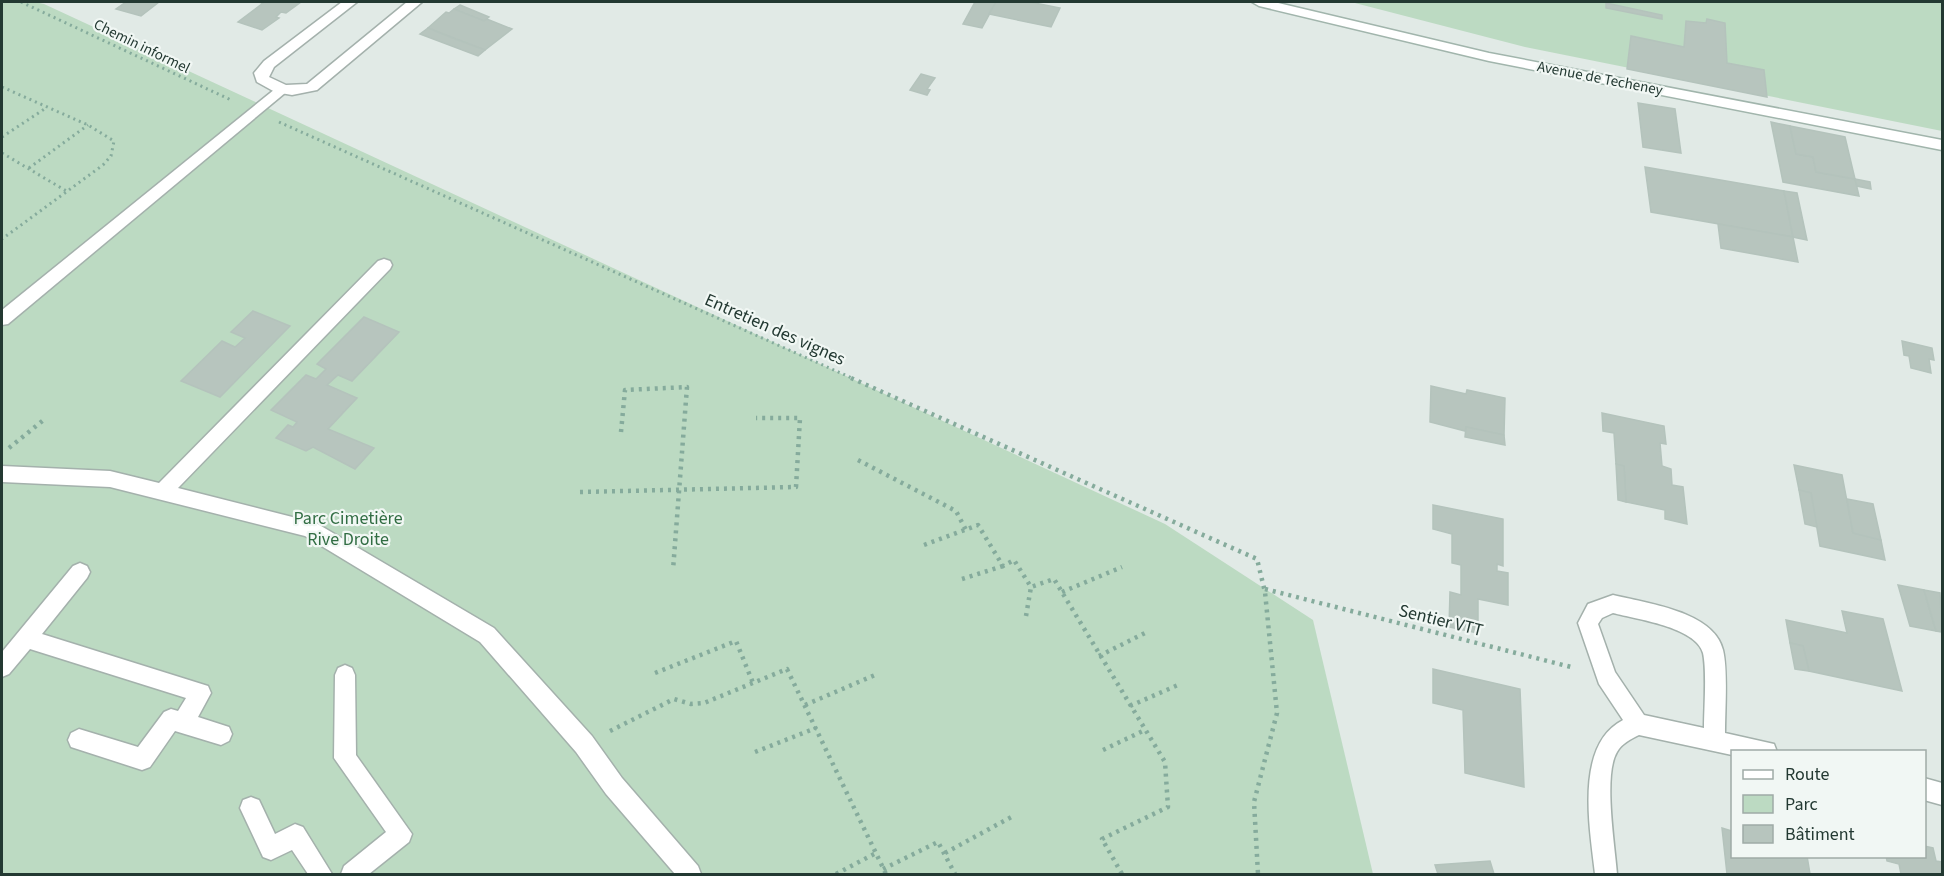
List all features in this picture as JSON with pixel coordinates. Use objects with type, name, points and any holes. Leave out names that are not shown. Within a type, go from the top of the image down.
[{"type":"street","points":[[350,2],[261,73],[262,79],[280,90],[298,91],[312,87],[415,2]]},
{"type":"street","name":"Avenue de Techeney","points":[[1260,2],[1489,57],[1942,145]]},
{"type":"street","points":[[2,319],[280,90]]},
{"type":"street","points":[[162,492],[384,265]]},
{"type":"street","points":[[2,474],[110,479],[309,529],[487,635],[584,744],[614,786],[690,874]]},
{"type":"street","points":[[2,667],[80,572]]},
{"type":"street","points":[[1638,724],[1606,676],[1588,623],[1594,611],[1612,604],[1678,621],[1700,631],[1713,650],[1715,740]]},
{"type":"street","points":[[26,638],[201,693],[183,723]]},
{"type":"street","points":[[345,675],[345,758],[401,834],[352,874]]},
{"type":"street","points":[[79,740],[142,759],[171,719],[222,734]]},
{"type":"street","points":[[1606,874],[1600,770],[1608,745],[1624,730],[1638,724],[1758,750]]},
{"type":"street","points":[[1926,790],[1942,794]]},
{"type":"street","points":[[251,808],[271,849],[295,835],[321,874]]},
{"type":"path","name":"Chemin informel","points":[[21,2],[254,111]]},
{"type":"path","points":[[2,87],[88,125],[114,141],[111,156],[68,192],[2,239]]},
{"type":"path","points":[[2,137],[47,107]]},
{"type":"path","name":"Entretien des vignes","points":[[254,111],[1257,559],[1266,590]]},
{"type":"path","points":[[29,168],[88,125]]},
{"type":"path","points":[[2,153],[68,192]]},
{"type":"path","points":[[621,432],[625,390],[687,387],[673,570]]},
{"type":"path","points":[[2,454],[46,418]]},
{"type":"path","points":[[580,492],[796,487],[800,418],[756,418]]},
{"type":"path","points":[[858,460],[956,511],[966,530]]},
{"type":"path","points":[[924,545],[978,525],[1003,566]]},
{"type":"path","points":[[962,579],[1003,566],[1014,560],[1031,587],[1026,616]]},
{"type":"path","points":[[1062,592],[1122,567]]},
{"type":"path","points":[[1031,587],[1054,579],[1165,762],[1168,807],[1102,839],[1122,874]]},
{"type":"path","points":[[1258,874],[1254,802],[1277,713],[1266,590]]},
{"type":"path","name":"Sentier VTT","points":[[1266,590],[1606,676]]},
{"type":"path","points":[[1099,656],[1149,631]]},
{"type":"path","points":[[655,673],[736,641],[753,683]]},
{"type":"path","points":[[584,744],[674,699],[691,704],[704,703],[787,669],[884,872],[938,842],[955,874]]},
{"type":"path","points":[[805,705],[875,675]]},
{"type":"path","points":[[1130,706],[1178,685]]},
{"type":"path","points":[[755,752],[816,728]]},
{"type":"path","points":[[1103,750],[1145,730]]},
{"type":"path","points":[[945,853],[1015,815]]},
{"type":"path","points":[[836,874],[876,853]]},
{"type":"green space","name":"Parc Cimetière Rive Droite","points":[[2,2],[44,4],[1165,524],[1313,620],[1373,874],[2,874]]},
{"type":"green space","points":[[1351,2],[1942,2],[1942,131],[1525,47]]},
{"type":"building","points":[[126,2],[159,2],[141,16],[116,9]]},
{"type":"building","points":[[258,2],[301,2],[286,13],[281,12],[276,17],[279,18],[262,30],[238,22],[263,3]]},
{"type":"building","points":[[975,2],[996,2],[982,28],[963,24]]},
{"type":"building","points":[[996,2],[1030,2],[1060,8],[1051,27],[989,14]]},
{"type":"building","points":[[1606,3],[1662,15],[1662,19],[1606,8]]},
{"type":"building","points":[[460,5],[489,17],[484,21],[454,9]]},
{"type":"building","points":[[454,9],[512,29],[485,50],[428,28],[446,12],[449,13]]},
{"type":"building","points":[[1707,19],[1725,23],[1727,63],[1764,70],[1767,97],[1627,69],[1631,36],[1684,47],[1686,21],[1706,23]]},
{"type":"building","points":[[428,28],[485,50],[478,56],[420,34]]},
{"type":"building","points":[[921,74],[935,78],[927,89],[930,90],[927,95],[910,90]]},
{"type":"building","points":[[1638,103],[1675,109],[1681,153],[1643,147]]},
{"type":"building","points":[[1771,122],[1790,126],[1796,154],[1813,157],[1816,172],[1855,179],[1859,196],[1783,182]]},
{"type":"building","points":[[1790,126],[1845,137],[1855,179],[1816,172],[1813,157],[1796,154]]},
{"type":"building","points":[[1645,167],[1784,191],[1793,237],[1651,212]]},
{"type":"building","points":[[1855,179],[1870,182],[1871,189],[1857,186]]},
{"type":"building","points":[[1784,191],[1797,193],[1807,240],[1793,237]]},
{"type":"building","points":[[1718,224],[1793,237],[1798,262],[1721,248]]},
{"type":"building","points":[[253,311],[290,326],[220,397],[181,381],[222,341],[235,347],[245,338],[231,332]]},
{"type":"building","points":[[364,317],[399,332],[352,381],[338,375],[327,385],[357,398],[328,429],[374,448],[355,469],[313,447],[306,451],[276,438],[288,425],[293,427],[297,422],[271,410],[306,375],[316,379],[326,369],[317,364]]},
{"type":"building","points":[[1902,341],[1932,348],[1934,360],[1929,359],[1931,373],[1911,368],[1909,356],[1904,355]]},
{"type":"building","points":[[1431,386],[1466,394],[1467,390],[1505,398],[1504,435],[1466,427],[1465,431],[1430,422]]},
{"type":"building","points":[[1602,413],[1664,426],[1666,444],[1660,443],[1662,466],[1671,469],[1672,485],[1683,487],[1687,524],[1665,519],[1665,510],[1626,502],[1624,466],[1616,464],[1614,433],[1603,431]]},
{"type":"building","points":[[1466,427],[1504,435],[1505,445],[1465,437]]},
{"type":"building","points":[[1616,464],[1624,466],[1626,502],[1618,500]]},
{"type":"building","points":[[1794,465],[1842,475],[1853,533],[1881,540],[1885,560],[1820,546],[1811,493],[1799,490]]},
{"type":"building","points":[[1799,490],[1811,493],[1817,527],[1805,524]]},
{"type":"building","points":[[1847,499],[1873,504],[1881,540],[1853,533]]},
{"type":"building","points":[[1433,505],[1503,519],[1503,566],[1497,564],[1497,571],[1508,573],[1508,605],[1478,599],[1478,633],[1449,627],[1450,592],[1461,595],[1461,565],[1452,563],[1452,534],[1433,529]]},
{"type":"building","points":[[1898,585],[1924,590],[1936,631],[1910,626]]},
{"type":"building","points":[[1924,590],[1940,593],[1942,632],[1936,631]]},
{"type":"building","points":[[1842,611],[1883,619],[1902,691],[1809,671],[1803,646],[1790,643],[1786,620],[1847,633]]},
{"type":"building","points":[[1790,643],[1803,646],[1809,671],[1795,669]]},
{"type":"building","points":[[1433,669],[1520,689],[1524,787],[1465,773],[1463,710],[1433,703]]},
{"type":"building","points":[[1722,828],[1731,831],[1731,858],[1807,858],[1810,874],[1727,874]]},
{"type":"building","points":[[1926,846],[1933,848],[1936,861],[1942,862],[1942,874],[1901,874],[1899,864],[1887,861],[1886,858],[1926,858]]},
{"type":"building","points":[[1490,861],[1494,874],[1438,874],[1435,865]]}]
